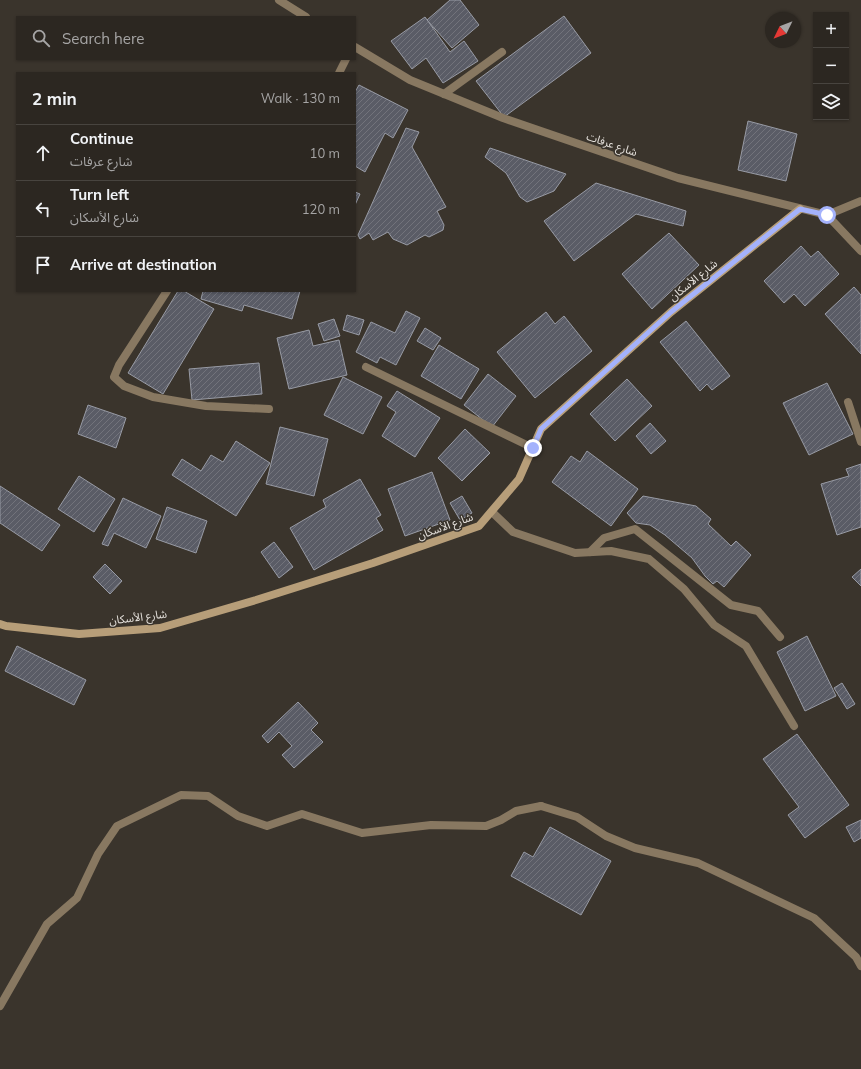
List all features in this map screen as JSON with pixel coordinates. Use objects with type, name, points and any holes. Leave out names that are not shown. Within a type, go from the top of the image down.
[{"type":"street","points":[[279,0],[304,16]]},
{"type":"street","name":"شارع عرفات","points":[[356,48],[410,80],[503,118],[678,178],[827,215]]},
{"type":"street","points":[[444,94],[502,52]]},
{"type":"street","points":[[340,72],[346,60]]},
{"type":"street","points":[[861,201],[827,215],[861,251]]},
{"type":"street","name":"شارع الأسكان","points":[[0,624],[6,626],[79,634],[160,628],[374,563],[480,526],[519,479],[541,429],[671,312],[800,209]]},
{"type":"street","points":[[166,292],[119,365],[114,377],[124,386],[153,397],[206,406],[270,409]]},
{"type":"street","points":[[366,367],[533,448]]},
{"type":"street","points":[[848,402],[861,442]]},
{"type":"street","points":[[492,512],[513,532],[575,553],[610,552],[649,560],[684,590],[714,625],[746,646],[794,726]]},
{"type":"street","points":[[590,552],[604,538],[635,528],[732,605],[758,611],[780,637]]},
{"type":"street","points":[[0,1006],[47,924],[77,898],[98,854],[117,826],[181,795],[208,796],[238,816],[267,826],[302,814],[362,832],[431,825],[486,826],[516,812],[541,806],[576,817],[606,836],[635,848],[698,864],[814,918],[856,957],[861,966]]},
{"type":"building","points":[[450,0],[460,0],[479,25],[452,48],[427,20]]},
{"type":"building","points":[[564,16],[591,53],[504,117],[476,81]]},
{"type":"building","points":[[425,17],[450,52],[464,41],[478,61],[443,83],[426,58],[412,69],[391,41]]},
{"type":"building","points":[[359,85],[408,110],[393,138],[385,133],[365,172],[356,167],[356,90]]},
{"type":"building","points":[[748,121],[797,134],[786,181],[738,170]]},
{"type":"building","points":[[406,128],[419,132],[412,147],[446,207],[437,211],[444,225],[443,230],[429,237],[425,235],[407,245],[393,239],[388,232],[373,240],[369,233],[360,239],[358,235]]},
{"type":"building","points":[[490,148],[566,174],[554,191],[527,202],[520,197],[506,173],[485,157]]},
{"type":"building","points":[[596,183],[686,211],[683,226],[636,214],[574,261],[544,221]]},
{"type":"building","points":[[356,192],[360,194],[356,203]]},
{"type":"building","points":[[669,233],[699,265],[652,309],[622,274]]},
{"type":"building","points":[[801,246],[811,257],[818,251],[839,274],[805,306],[794,294],[784,303],[764,281]]},
{"type":"building","points":[[854,287],[861,295],[861,354],[825,314]]},
{"type":"building","points":[[177,292],[186,292],[214,309],[163,394],[128,373]]},
{"type":"building","points":[[203,292],[300,292],[292,319],[244,305],[242,311],[201,299]]},
{"type":"building","points":[[406,311],[420,318],[396,365],[380,357],[377,363],[356,352],[371,322],[395,333]]},
{"type":"building","points":[[546,312],[555,324],[564,316],[592,351],[535,398],[497,352]]},
{"type":"building","points":[[347,315],[364,320],[359,335],[343,330]]},
{"type":"building","points":[[334,319],[340,336],[324,341],[318,324]]},
{"type":"building","points":[[686,321],[730,376],[712,390],[707,384],[700,391],[660,342]]},
{"type":"building","points":[[425,328],[441,338],[433,350],[417,341]]},
{"type":"building","points":[[309,330],[313,346],[339,340],[347,375],[289,389],[277,338]]},
{"type":"building","points":[[439,345],[479,369],[461,399],[421,376]]},
{"type":"building","points":[[259,363],[262,394],[192,400],[189,369]]},
{"type":"building","points":[[488,374],[516,396],[492,427],[464,405]]},
{"type":"building","points":[[343,377],[382,397],[363,434],[324,415]]},
{"type":"building","points":[[627,379],[652,406],[615,441],[590,414]]},
{"type":"building","points":[[827,383],[853,434],[809,455],[783,403]]},
{"type":"building","points":[[397,391],[440,418],[415,457],[382,436],[396,412],[387,406]]},
{"type":"building","points":[[88,405],[126,418],[116,448],[78,434]]},
{"type":"building","points":[[650,423],[666,441],[651,454],[636,436]]},
{"type":"building","points":[[280,427],[328,439],[314,496],[266,484]]},
{"type":"building","points":[[465,429],[490,453],[462,481],[438,458]]},
{"type":"building","points":[[236,441],[270,463],[236,516],[172,475],[182,459],[201,471],[211,455],[223,462]]},
{"type":"building","points":[[587,451],[638,489],[611,526],[552,482],[571,456],[580,462]]},
{"type":"building","points":[[861,464],[861,527],[837,535],[821,484],[849,476],[846,469]]},
{"type":"building","points":[[432,472],[450,520],[405,536],[388,489]]},
{"type":"building","points":[[79,476],[115,499],[94,532],[58,509]]},
{"type":"building","points":[[360,479],[381,515],[376,518],[383,530],[314,570],[290,528],[326,507],[323,500]]},
{"type":"building","points":[[0,486],[60,525],[42,551],[0,523]]},
{"type":"building","points":[[462,496],[472,513],[460,520],[450,503]]},
{"type":"building","points":[[643,496],[696,506],[711,519],[708,524],[731,546],[736,541],[751,555],[724,587],[717,581],[713,584],[692,558],[665,535],[650,525],[636,523],[627,513]]},
{"type":"building","points":[[123,498],[161,516],[146,548],[114,533],[108,546],[102,544]]},
{"type":"building","points":[[167,507],[207,521],[196,553],[156,539]]},
{"type":"building","points":[[274,542],[293,567],[279,578],[261,552]]},
{"type":"building","points":[[105,564],[122,581],[110,594],[93,577]]},
{"type":"building","points":[[861,569],[861,586],[852,577]]},
{"type":"building","points":[[807,636],[836,696],[805,711],[777,652]]},
{"type":"building","points":[[17,646],[86,680],[74,705],[5,671]]},
{"type":"building","points":[[842,683],[855,704],[847,709],[834,688]]},
{"type":"building","points":[[298,702],[318,723],[311,730],[323,742],[294,768],[282,755],[292,746],[279,732],[268,743],[262,736]]},
{"type":"building","points":[[797,734],[849,805],[805,838],[788,815],[799,807],[763,759]]},
{"type":"building","points":[[861,820],[861,838],[854,842],[846,827]]},
{"type":"building","points":[[550,827],[611,861],[581,915],[511,876],[524,852],[533,857]]},
{"type":"route","points":[[533,448],[541,429],[671,312],[800,209],[827,215]]}]
